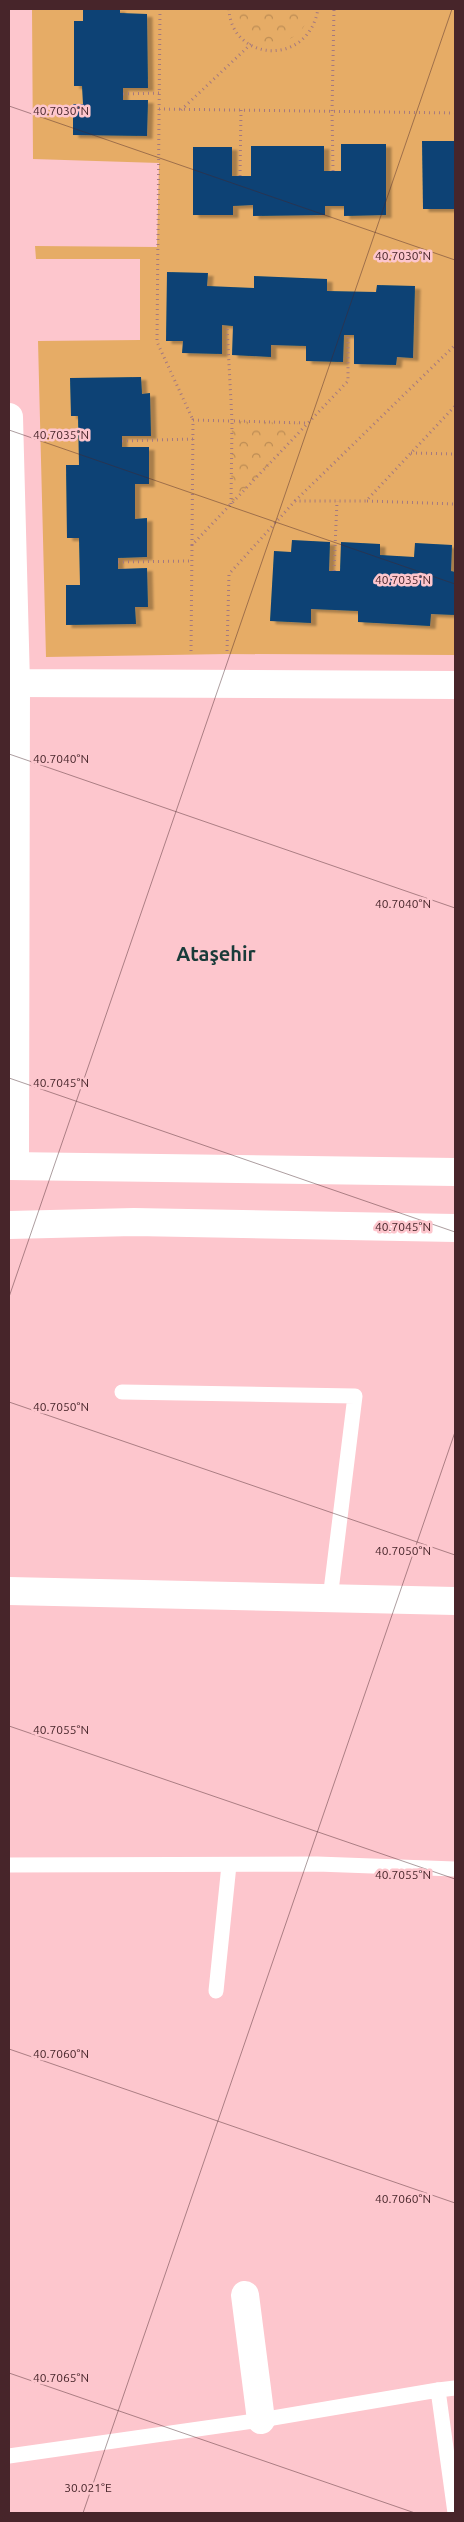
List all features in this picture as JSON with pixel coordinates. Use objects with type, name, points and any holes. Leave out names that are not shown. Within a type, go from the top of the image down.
[{"type":"street","points":[[9,417],[12,683],[12,1166],[455,1172]]},
{"type":"street","points":[[12,683],[455,685]]},
{"type":"street","points":[[9,1224],[134,1222],[455,1228]]},
{"type":"street","points":[[9,1591],[455,1601]]},
{"type":"street","points":[[245,2295],[262,2420]]},
{"type":"lane","points":[[122,1392],[355,1396],[330,1599]]},
{"type":"lane","points":[[9,1865],[317,1864],[455,1869]]},
{"type":"lane","points":[[216,1991],[229,1865]]},
{"type":"lane","points":[[9,2456],[262,2420],[455,2388]]},
{"type":"lane","points":[[438,2390],[455,2513]]},
{"type":"path","points":[[160,9],[157,342],[193,420],[191,654]]},
{"type":"path","points":[[229,9],[235,29],[244,40],[258,48],[272,51],[287,49],[299,43],[310,33],[316,20],[318,9]]},
{"type":"path","points":[[333,171],[334,9]]},
{"type":"path","points":[[181,110],[251,44]]},
{"type":"path","points":[[123,94],[160,93]]},
{"type":"path","points":[[160,110],[455,113]]},
{"type":"path","points":[[240,110],[240,176]]},
{"type":"path","points":[[227,326],[232,421],[231,504]]},
{"type":"path","points":[[192,545],[348,381],[348,335]]},
{"type":"path","points":[[227,654],[229,574],[295,501],[455,345]]},
{"type":"path","points":[[366,501],[455,406]]},
{"type":"path","points":[[193,420],[308,424]]},
{"type":"path","points":[[122,441],[193,439]]},
{"type":"path","points":[[411,453],[455,454]]},
{"type":"path","points":[[295,501],[455,504]]},
{"type":"path","points":[[334,571],[337,501]]},
{"type":"path","points":[[118,562],[192,561]]},
{"type":"green space","points":[[32,9],[455,9],[455,655],[227,654],[46,657],[38,341],[140,340],[140,259],[36,259],[35,246],[157,247],[159,163],[33,159]]},
{"type":"green space","points":[[238,9],[310,9],[305,24],[296,35],[285,41],[272,43],[260,40],[249,34],[241,24]]},
{"type":"green space","points":[[232,421],[308,424],[231,504]]},
{"type":"building","points":[[83,9],[120,9],[120,13],[147,14],[148,88],[123,88],[123,100],[148,100],[147,136],[73,135],[73,104],[83,104],[82,86],[74,86],[74,21],[83,21]]},
{"type":"building","points":[[422,141],[455,141],[455,209],[423,209]]},
{"type":"building","points":[[341,144],[386,144],[386,215],[344,216],[344,206],[325,206],[325,215],[253,216],[253,205],[233,206],[233,215],[193,215],[193,147],[232,147],[232,176],[251,176],[251,146],[324,146],[324,171],[341,171]]},
{"type":"building","points":[[167,272],[208,273],[207,286],[254,288],[254,276],[327,279],[327,291],[376,292],[377,285],[415,286],[413,358],[397,357],[396,365],[354,364],[354,335],[344,335],[343,362],[306,361],[306,346],[271,345],[271,357],[232,355],[233,326],[222,325],[222,354],[182,353],[183,341],[166,341]]},
{"type":"building","points":[[141,377],[142,394],[150,393],[151,436],[122,436],[122,447],[149,447],[149,484],[135,484],[135,519],[147,518],[147,557],[118,558],[118,569],[147,568],[148,607],[135,607],[136,624],[66,625],[66,585],[80,585],[79,538],[67,538],[66,465],[79,465],[78,416],[71,416],[70,378]]},
{"type":"building","points":[[292,540],[330,542],[329,571],[340,571],[341,542],[380,544],[380,555],[414,557],[415,543],[452,545],[451,571],[455,572],[455,615],[431,614],[430,626],[358,622],[358,611],[311,609],[311,623],[270,621],[274,551],[291,552]]},
{"type":"district","name":"Ataşehir","points":[[216,954]]}]
